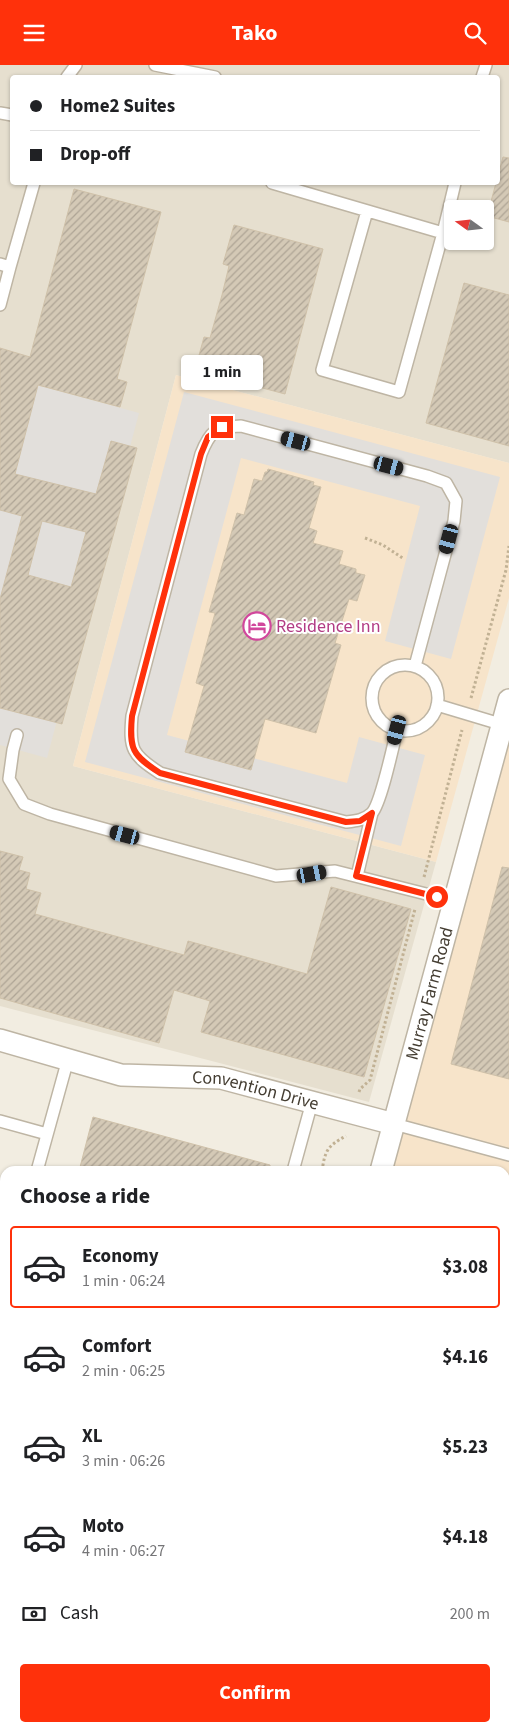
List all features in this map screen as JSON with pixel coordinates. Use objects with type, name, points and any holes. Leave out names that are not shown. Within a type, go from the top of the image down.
[{"type":"street","name":"Murray Farm Road","points":[[382,1166],[454,901],[506,725],[509,700]]},
{"type":"street","name":"Convention Drive","points":[[0,1040],[121,1075],[221,1078],[394,1124]]},
{"type":"lane","points":[[68,75],[76,65]]},
{"type":"lane","points":[[155,65],[205,75]]},
{"type":"lane","points":[[0,305],[5,266],[33,185]]},
{"type":"lane","points":[[279,185],[443,233]]},
{"type":"lane","points":[[367,211],[322,371],[398,392],[443,233],[455,185]]},
{"type":"lane","points":[[372,813],[360,821],[346,822],[160,773],[140,761],[130,739],[132,716],[198,464],[208,437],[222,427],[240,426],[427,476],[446,483],[456,501],[454,521],[415,667]]},
{"type":"lane","points":[[405,665],[415,667],[424,671],[431,678],[438,696],[437,705],[433,715],[426,723],[412,729],[397,730],[387,726],[374,710],[373,689],[385,671],[394,666],[405,665]]},
{"type":"lane","points":[[437,705],[506,725]]},
{"type":"lane","points":[[356,876],[372,813],[378,800],[397,730]]},
{"type":"lane","points":[[17,735],[9,779],[24,804],[50,814],[276,876],[335,871],[454,901]]},
{"type":"lane","points":[[38,1166],[68,1059]]},
{"type":"lane","points":[[294,1166],[312,1102]]},
{"type":"lane","points":[[0,1121],[47,1134]]},
{"type":"lane","name":"Convention Drive","points":[[394,1124],[509,1155]]},
{"type":"path","points":[[365,539],[383,545],[404,559]]},
{"type":"path","points":[[323,1166],[324,1156],[332,1143],[348,1134],[360,1089],[370,1080],[466,714],[506,570],[509,546]]},
{"type":"shaded area","points":[[0,65],[509,65],[509,463],[176,375],[73,766],[436,862],[369,1102],[0,1006]]},
{"type":"shaded area","points":[[0,375],[139,413],[47,758],[0,745]]},
{"type":"shaded area","points":[[176,375],[509,463],[509,598],[436,862],[73,766]]},
{"type":"shaded area","points":[[184,392],[500,477],[451,659],[385,641],[420,506],[241,458],[191,644],[167,735],[347,783],[359,737],[425,755],[401,846],[85,762]]},
{"type":"shaded area","points":[[509,732],[509,1166],[391,1166]]},
{"type":"building","points":[[503,157],[509,158],[509,222],[494,218],[494,200],[491,200],[495,185],[500,185],[500,168]]},
{"type":"building","points":[[74,189],[161,212],[117,379],[127,382],[120,407],[38,385],[15,474],[96,494],[111,441],[137,448],[62,724],[0,708],[0,599],[22,516],[0,510],[0,348],[30,357]],"holes":[[[42,521],[86,532],[71,587],[28,575]]]},
{"type":"building","points":[[234,225],[323,249],[285,394],[195,370],[204,337],[210,338],[222,295],[229,266],[223,264]]},
{"type":"building","points":[[464,283],[509,295],[509,446],[426,423]]},
{"type":"building","name":"Residence Inn","points":[[268,469],[314,482],[313,485],[321,487],[309,528],[317,531],[313,543],[343,551],[339,564],[356,569],[356,573],[365,575],[357,601],[349,599],[335,643],[341,645],[316,733],[265,719],[251,770],[185,752],[204,686],[196,683],[215,613],[209,612],[237,513],[244,515],[254,479],[262,481]]},
{"type":"building","points":[[0,851],[23,857],[19,870],[30,873],[26,889],[41,893],[35,914],[184,955],[188,941],[307,974],[331,887],[411,909],[364,1077],[201,1032],[210,1001],[174,990],[159,1043],[0,998]]},
{"type":"building","points":[[502,867],[509,868],[509,1079],[451,1064]]},
{"type":"building","points":[[93,1117],[270,1165],[270,1166],[80,1166]]},
{"type":"place","name":"Residence Inn","points":[[257,626]]},
{"type":"route","points":[[222,427],[208,437],[201,454],[132,716],[130,739],[140,761],[160,773],[346,822],[360,821],[372,813],[356,876],[437,897]]}]
